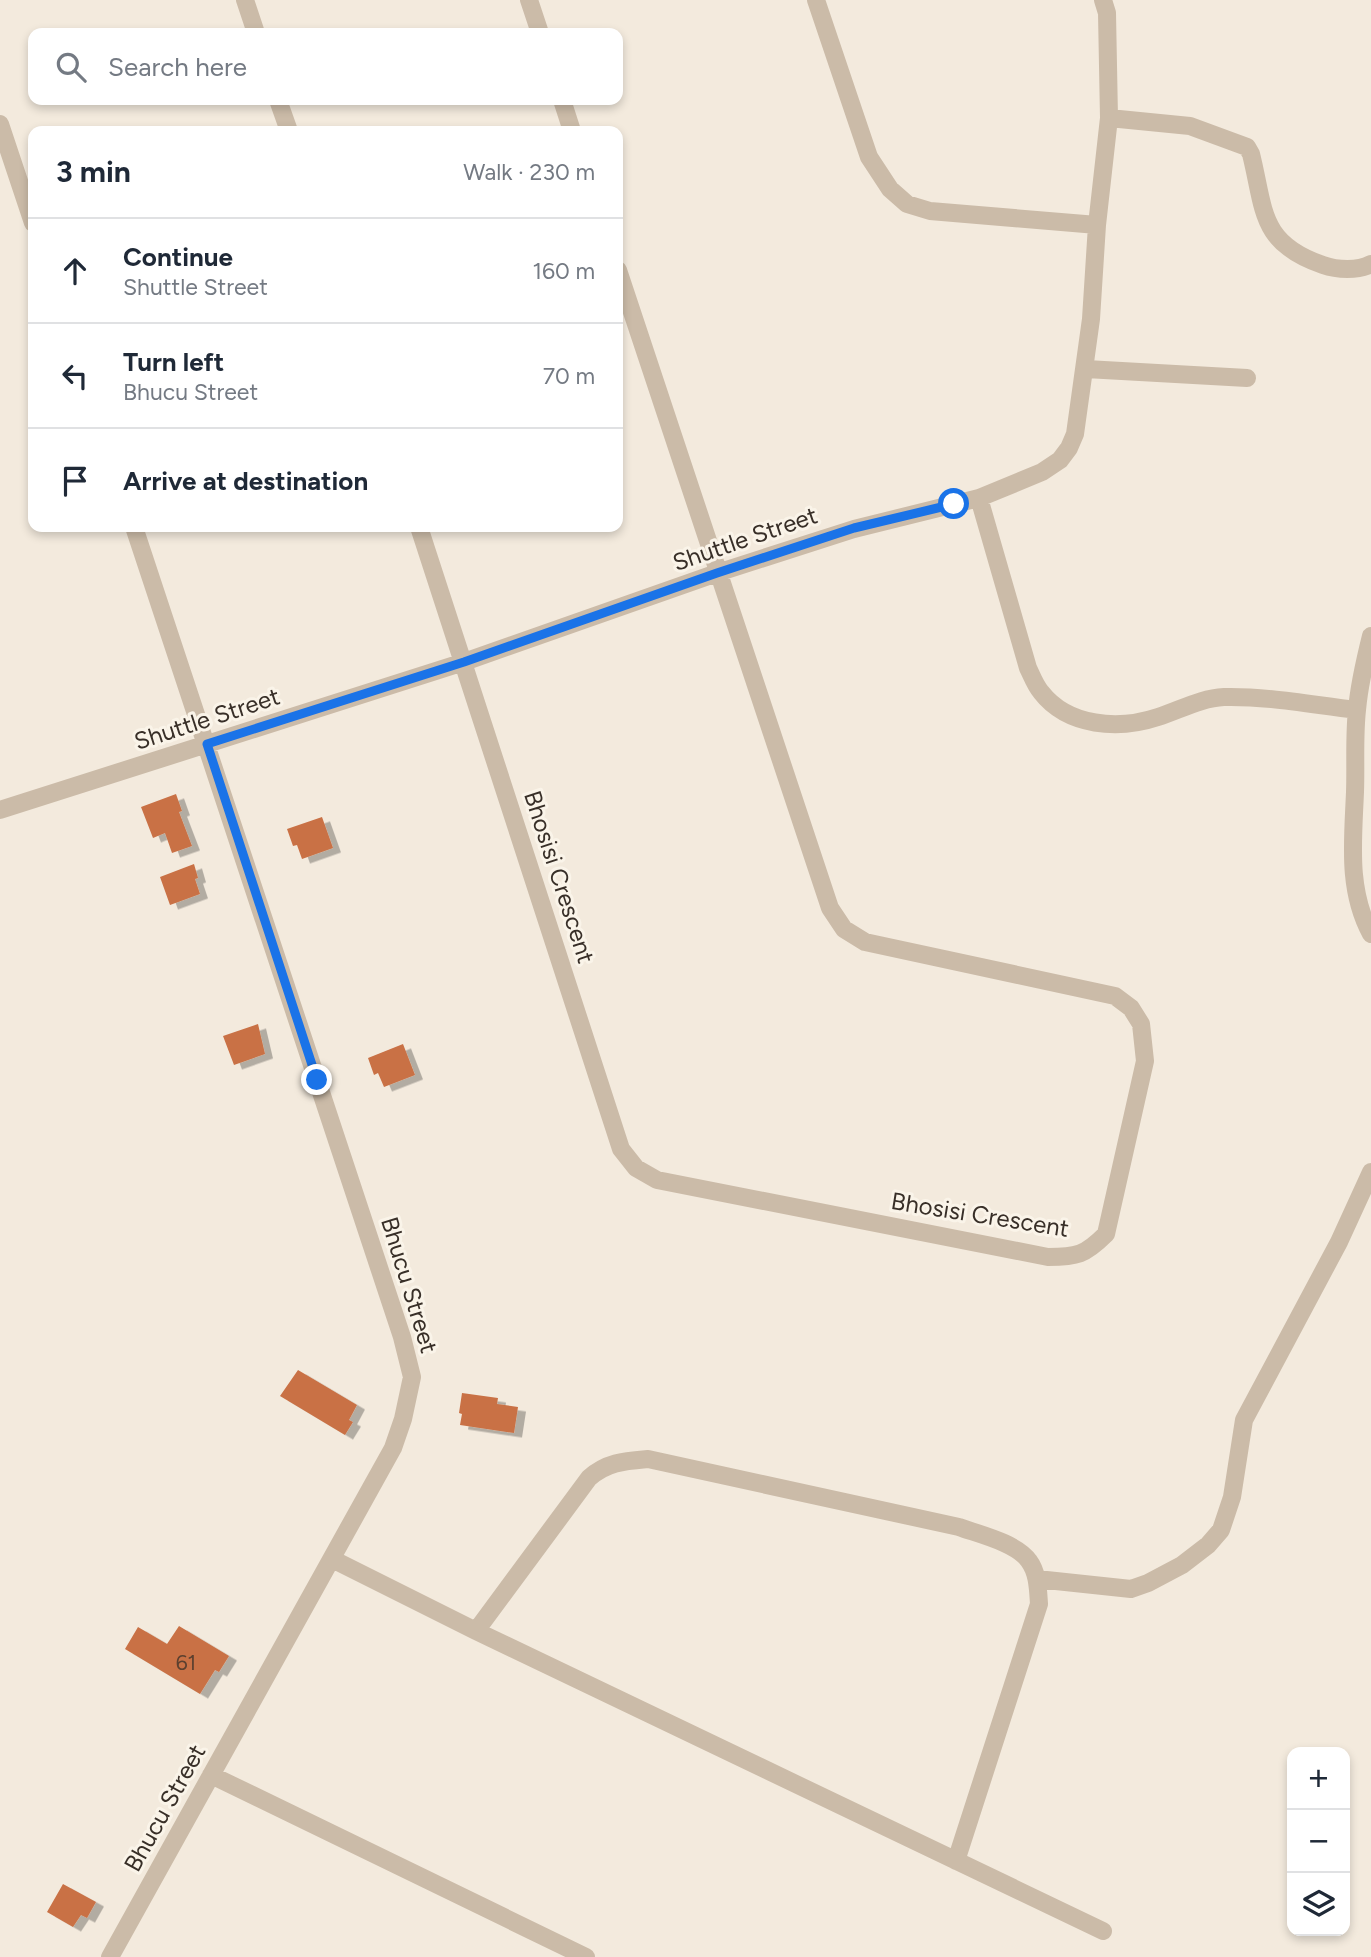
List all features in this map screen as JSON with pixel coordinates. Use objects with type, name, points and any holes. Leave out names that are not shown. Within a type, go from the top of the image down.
[{"type":"street","points":[[245,0],[254,28]]},
{"type":"street","points":[[529,0],[538,28]]},
{"type":"street","points":[[816,0],[869,157],[890,189],[907,204],[930,211],[1097,225]]},
{"type":"street","name":"Shuttle Street","points":[[0,810],[464,662],[854,528],[979,498],[1034,476],[1059,460],[1069,448],[1075,433],[1086,369],[1097,225],[1109,118],[1107,13],[1104,0]]},
{"type":"street","points":[[280,105],[287,126]]},
{"type":"street","points":[[564,105],[570,126]]},
{"type":"street","points":[[1109,118],[1190,126],[1247,147],[1255,170],[1261,208],[1270,228],[1285,246],[1308,260],[1328,267],[1348,269],[1371,264]]},
{"type":"street","points":[[0,124],[28,208]]},
{"type":"street","name":"Bhosisi Crescent","points":[[421,532],[621,1149],[636,1168],[657,1180],[1048,1257],[1074,1257],[1091,1249],[1106,1234],[1145,1061],[1141,1024],[1131,1008],[1115,996],[865,942],[844,929],[830,908],[623,285]]},
{"type":"street","points":[[1086,369],[1247,378]]},
{"type":"street","points":[[979,498],[1028,668],[1041,692],[1059,708],[1079,720],[1106,726],[1135,723],[1222,697],[1357,710]]},
{"type":"street","name":"Bhucu Street","points":[[110,1957],[393,1448],[403,1419],[412,1377],[402,1337],[137,532]]},
{"type":"street","points":[[1371,636],[1357,710],[1353,879],[1362,918],[1371,934]]},
{"type":"street","points":[[1037,1579],[1131,1589],[1168,1574],[1195,1557],[1221,1530],[1232,1497],[1244,1420],[1339,1242],[1371,1172]]},
{"type":"street","points":[[476,1631],[589,1478],[601,1467],[623,1461],[648,1459],[959,1527],[1001,1541],[1029,1559],[1037,1579],[1039,1604],[957,1861]]},
{"type":"street","points":[[332,1559],[476,1631],[1103,1931]]},
{"type":"street","points":[[211,1775],[586,1957]]},
{"type":"building","points":[[176,794],[182,811],[179,812],[192,846],[172,853],[165,833],[153,838],[141,807]]},
{"type":"building","points":[[322,817],[333,848],[302,859],[297,845],[293,846],[287,829]]},
{"type":"building","points":[[194,864],[200,894],[170,905],[160,877]]},
{"type":"building","points":[[258,1024],[265,1054],[234,1065],[223,1036]]},
{"type":"building","points":[[403,1044],[415,1075],[384,1087],[378,1073],[374,1075],[368,1058]]},
{"type":"building","points":[[298,1370],[357,1405],[349,1420],[353,1422],[345,1435],[280,1396]]},
{"type":"building","points":[[462,1393],[498,1398],[497,1404],[518,1407],[514,1433],[460,1425]]},
{"type":"building","points":[[179,1626],[229,1656],[219,1672],[215,1670],[200,1694],[125,1649],[138,1627],[167,1644]]},
{"type":"building","points":[[63,1884],[96,1902],[87,1918],[81,1915],[73,1927],[47,1912]]},
{"type":"route","points":[[317,1080],[207,744],[464,662],[854,528],[954,504]]}]
